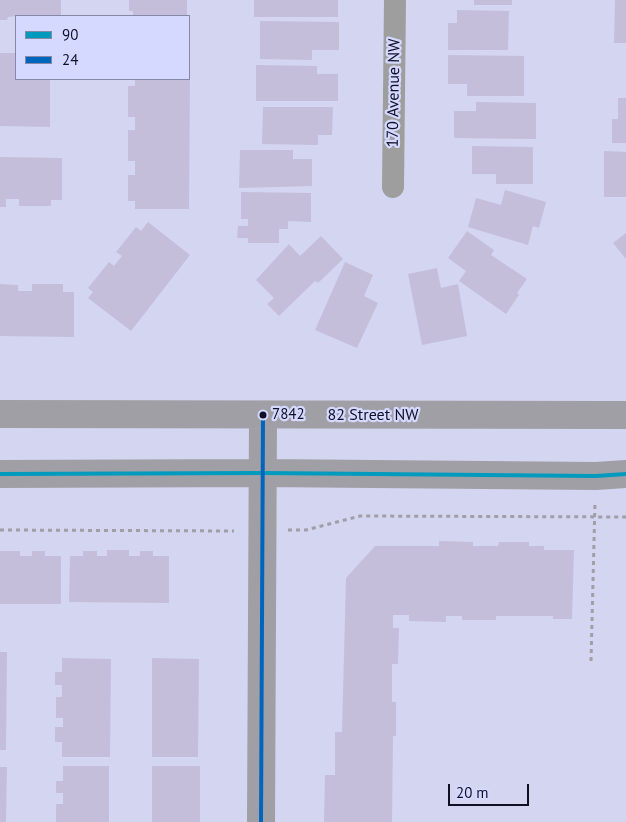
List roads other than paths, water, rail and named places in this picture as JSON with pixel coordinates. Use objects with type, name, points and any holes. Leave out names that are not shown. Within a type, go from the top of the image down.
[{"type":"main road","name":"82 Street NW","points":[[0,414],[626,414]]},
{"type":"main road","points":[[262,822],[263,414]]},
{"type":"main road","points":[[0,474],[263,472],[596,476],[626,474]]},
{"type":"street","name":"170 Avenue NW","points":[[393,187],[396,0]]},
{"type":"place","name":"7842","points":[[263,415]]}]
